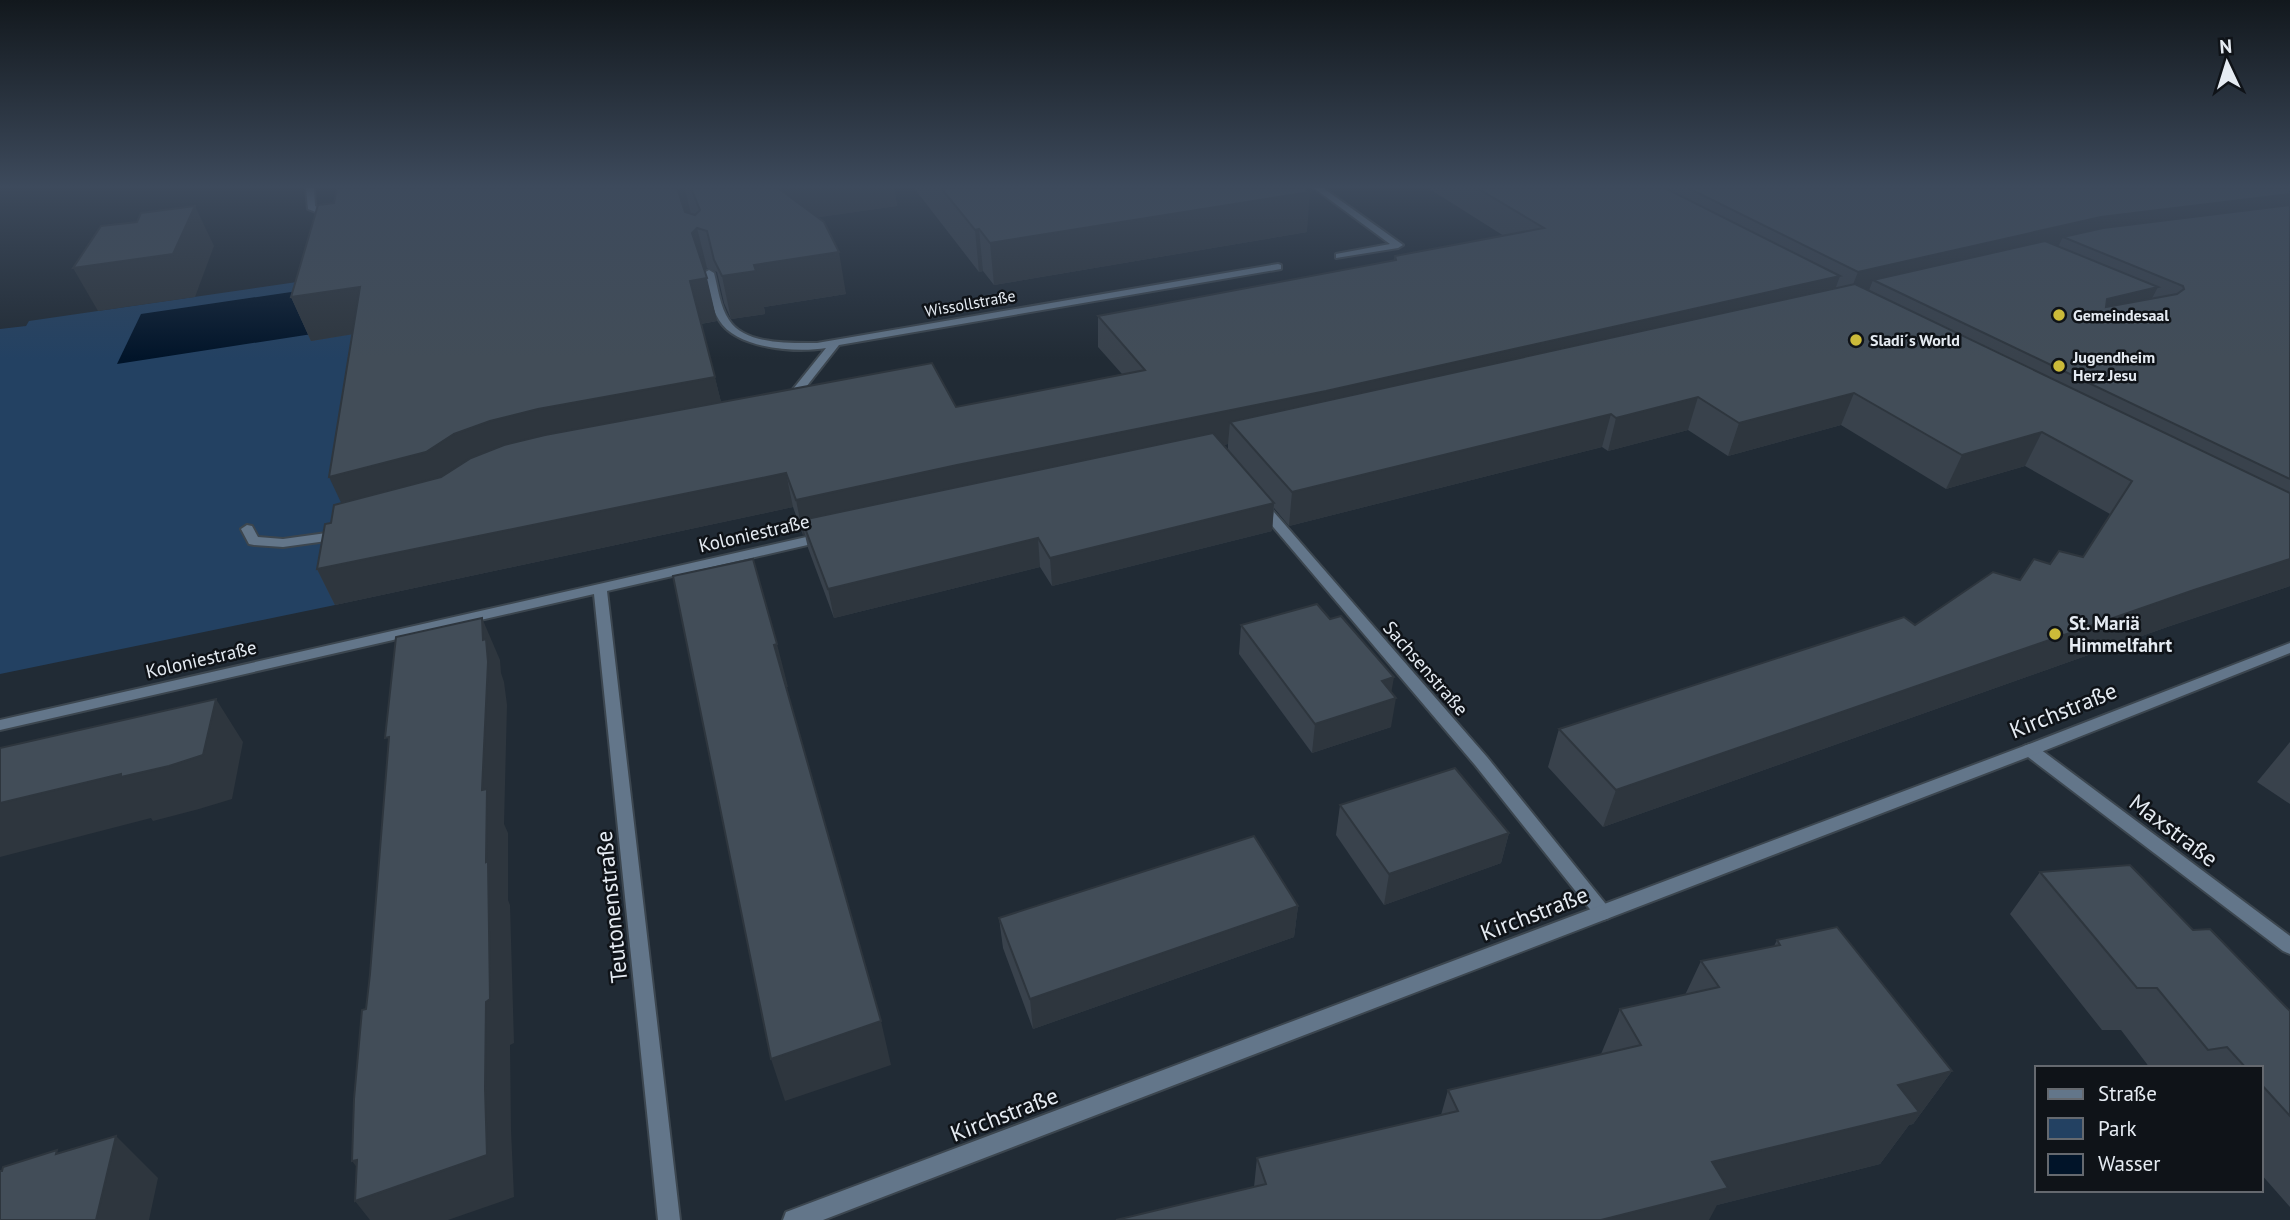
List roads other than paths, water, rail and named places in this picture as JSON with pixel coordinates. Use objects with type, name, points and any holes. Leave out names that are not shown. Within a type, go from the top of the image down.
[{"type":"street","points":[[1339,256],[1397,245]]},
{"type":"street","name":"Wissollstraße","points":[[709,273],[724,321],[731,330],[743,336],[800,346],[1278,267]]},
{"type":"street","points":[[783,404],[803,386],[836,342]]},
{"type":"street","name":"Sachsenstraße","points":[[1250,494],[1481,761],[1603,912]]},
{"type":"street","points":[[247,529],[254,541],[283,543],[351,533]]},
{"type":"street","name":"Koloniestraße","points":[[0,725],[831,535]]},
{"type":"street","name":"Teutonenstraße","points":[[600,588],[669,1220]]},
{"type":"street","name":"Kirchstraße","points":[[794,1220],[2031,750],[2290,648]]},
{"type":"street","name":"Maxstraße","points":[[2031,750],[2290,946]]},
{"type":"water","points":[[359,282],[351,328],[117,364],[141,314]]},
{"type":"place","name":"Gemeindesaal","points":[[2059,315]]},
{"type":"place","name":"Sladi´s World","points":[[1856,340]]},
{"type":"place","name":"Jugendheim Herz Jesu","points":[[2059,366]]},
{"type":"place","name":"St. Mariä Himmelfahrt","points":[[2055,634]]}]
